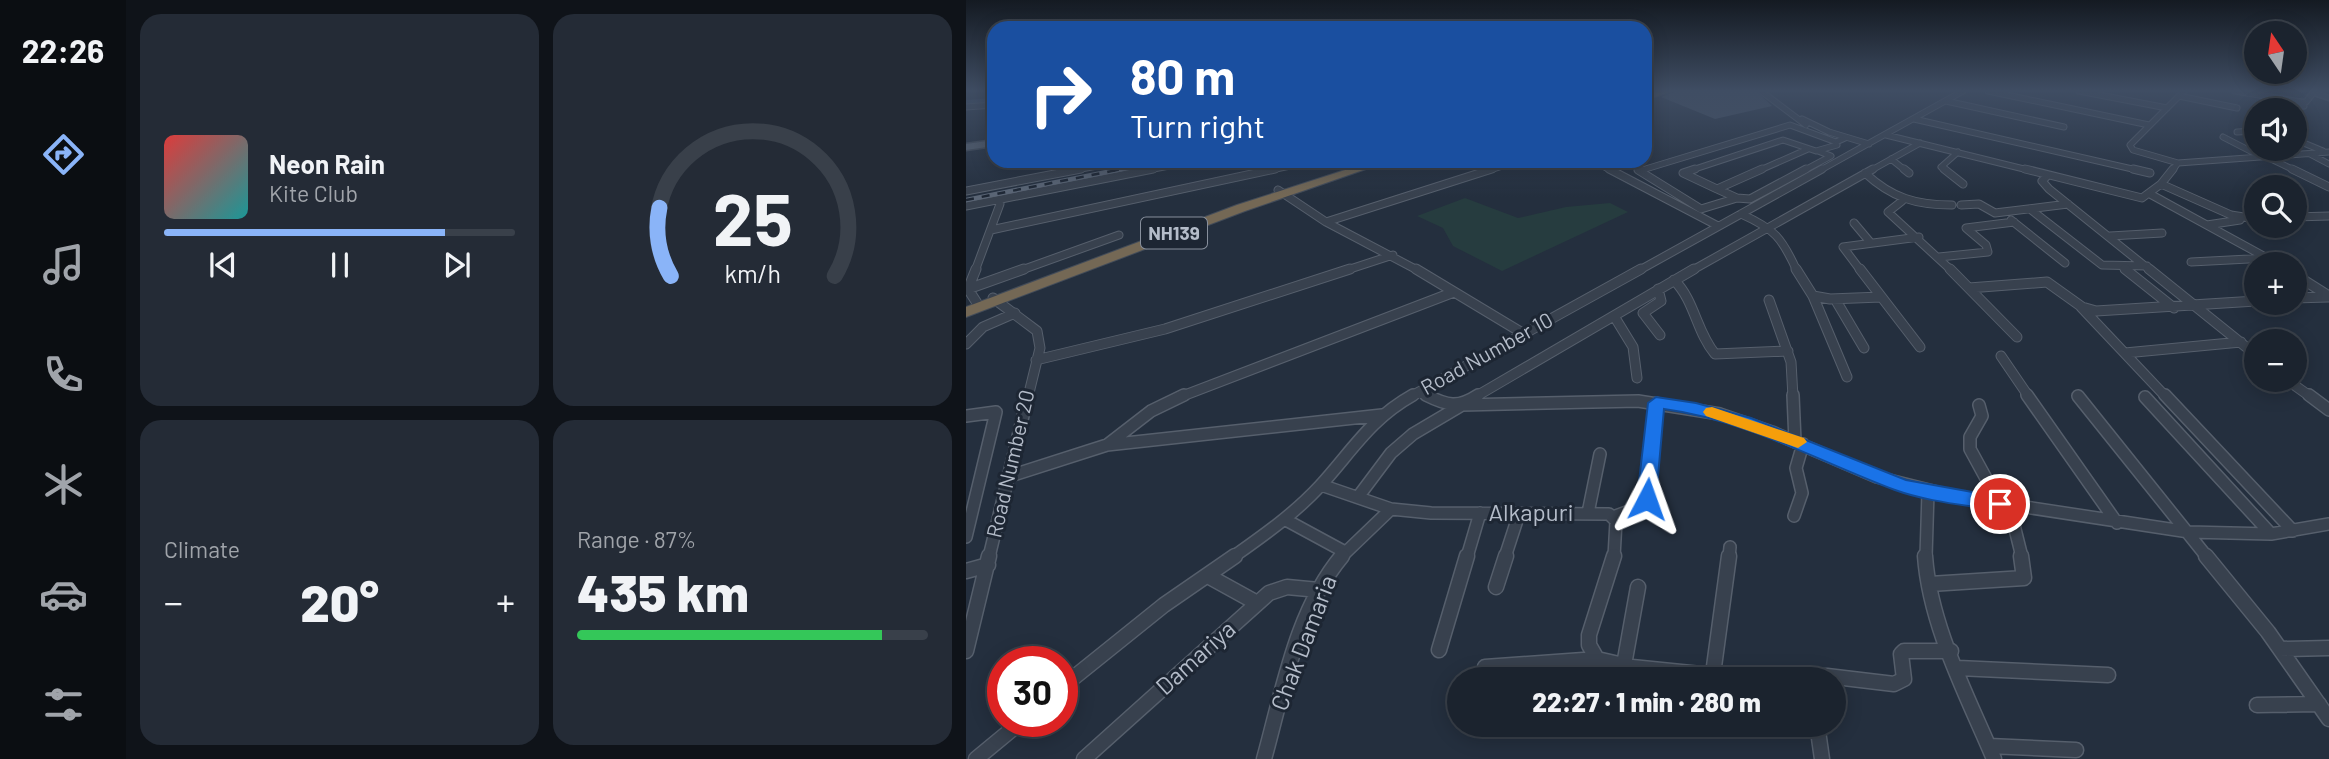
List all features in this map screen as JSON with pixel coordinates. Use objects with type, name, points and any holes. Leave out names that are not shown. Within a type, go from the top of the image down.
[{"type":"highway","name":"NH139","points":[[970,307],[1351,168]]},
{"type":"highway","name":"NH139","points":[[1280,192],[1361,168]]},
{"type":"main road","points":[[966,146],[987,142]]},
{"type":"street","points":[[1652,166],[1785,126]]},
{"type":"street","points":[[1795,126],[1867,145]]},
{"type":"street","points":[[1810,126],[1841,140]]},
{"type":"street","name":"Road Number 10","points":[[1078,674],[1123,636],[1286,520],[1321,485],[1382,415],[1900,126]]},
{"type":"street","points":[[1950,126],[2151,173]]},
{"type":"street","points":[[2148,126],[2130,148],[2178,163],[2244,158]]},
{"type":"street","points":[[1763,132],[1783,139],[1812,150],[1830,156],[1750,199],[1737,198],[1683,173],[1783,139]]},
{"type":"street","points":[[2237,132],[2244,132]]},
{"type":"street","points":[[1886,135],[2134,197],[2150,194],[2178,163]]},
{"type":"street","points":[[2223,136],[2244,146]]},
{"type":"street","points":[[1717,189],[1812,150],[1838,144],[1841,140]]},
{"type":"street","points":[[1358,497],[1391,453],[1413,434],[1658,289],[1920,143]]},
{"type":"street","points":[[2307,144],[2328,153]]},
{"type":"street","points":[[1958,152],[1941,166],[1964,184]]},
{"type":"street","points":[[2307,153],[2328,153]]},
{"type":"street","points":[[2310,153],[2329,164]]},
{"type":"street","points":[[1891,159],[1909,173]]},
{"type":"street","points":[[2274,161],[2329,187]]},
{"type":"street","points":[[966,191],[1086,168]]},
{"type":"street","points":[[966,206],[1159,168]]},
{"type":"street","points":[[991,230],[1280,168]]},
{"type":"street","points":[[1326,222],[1496,168]]},
{"type":"street","points":[[1607,168],[1718,226]]},
{"type":"street","points":[[1645,168],[1638,170],[1702,209],[1737,198]]},
{"type":"street","points":[[1865,173],[1890,196],[1902,201],[1952,205]]},
{"type":"street","points":[[2048,174],[2042,181],[2044,184],[2244,345]]},
{"type":"street","points":[[2161,184],[2192,195],[2230,215],[2244,218]]},
{"type":"street","points":[[1280,192],[1326,222],[1392,255],[1524,334]]},
{"type":"street","points":[[2150,194],[2257,252]]},
{"type":"street","points":[[1902,201],[1888,212],[1919,237],[2017,337]]},
{"type":"street","points":[[970,307],[968,289],[1000,204]]},
{"type":"street","points":[[1961,205],[1979,204],[1992,213],[2003,213],[2068,204]]},
{"type":"street","points":[[2030,209],[2099,263],[2122,267],[2148,266]]},
{"type":"street","points":[[2003,213],[2066,263]]},
{"type":"street","points":[[1741,214],[1770,227],[1782,238],[1812,296],[1847,377]]},
{"type":"street","points":[[2307,217],[2329,216]]},
{"type":"street","points":[[2207,225],[2244,220]]},
{"type":"street","points":[[1938,257],[1989,252],[1986,245],[1966,228],[2014,222]]},
{"type":"street","points":[[1854,223],[1870,242]]},
{"type":"street","points":[[2110,236],[2162,233]]},
{"type":"street","points":[[968,289],[1119,235]]},
{"type":"street","points":[[1919,237],[1843,247],[1920,347]]},
{"type":"street","points":[[1036,360],[1101,342],[1147,335],[1392,255]]},
{"type":"street","points":[[2191,262],[2244,259]]},
{"type":"street","points":[[2122,267],[2174,308]]},
{"type":"street","points":[[1674,280],[1689,295],[1709,346],[1716,354],[1788,351]]},
{"type":"street","points":[[1969,288],[2047,282],[2056,285],[2081,307],[2293,531]]},
{"type":"street","points":[[2307,283],[2329,297]]},
{"type":"street","points":[[1658,289],[1661,301],[1643,313],[1660,335]]},
{"type":"street","points":[[1107,445],[1151,411],[1195,390],[1454,292]]},
{"type":"street","points":[[1812,296],[1835,299],[1881,297]]},
{"type":"street","points":[[2307,298],[2329,297]]},
{"type":"street","name":"Road Number 20","points":[[966,651],[1040,339],[1037,331],[996,299]]},
{"type":"street","points":[[1835,299],[1864,348]]},
{"type":"street","points":[[1769,300],[1788,351],[1792,371],[1799,443],[1796,468],[1802,492],[1794,516]]},
{"type":"street","points":[[2081,307],[2096,311],[2244,302]]},
{"type":"street","points":[[966,344],[983,327],[1015,313]]},
{"type":"street","points":[[1614,316],[1636,356],[1637,378]]},
{"type":"street","points":[[2125,353],[2241,342]]},
{"type":"street","points":[[2001,356],[2080,474],[2117,523]]},
{"type":"street","points":[[1419,392],[1440,402],[1462,405],[1609,401],[1656,403],[1720,414],[1799,443],[1877,477],[1928,492],[2117,523],[2189,532],[2271,534],[2329,524]]},
{"type":"street","points":[[2304,392],[2329,410]]},
{"type":"street","points":[[2078,396],[2280,649],[2329,719]]},
{"type":"street","points":[[2145,397],[2271,534]]},
{"type":"street","points":[[1597,659],[1589,645],[1589,635],[1614,559],[1617,527],[1613,517],[1645,505],[1656,403]]},
{"type":"street","points":[[1930,584],[2024,579],[2022,553],[2004,505],[1970,449],[1970,437],[1982,416],[1979,405]]},
{"type":"street","points":[[966,416],[987,411],[996,412],[966,537]]},
{"type":"street","points":[[1007,477],[1107,445],[1382,415]]},
{"type":"street","points":[[1588,513],[1600,454]]},
{"type":"street","name":"Alkapuri","points":[[1321,485],[1391,509],[1519,514],[1588,513],[1613,517]]},
{"type":"street","points":[[1928,492],[1925,555],[1930,584],[1951,651],[1991,753],[2077,750]]},
{"type":"street","name":"Chak Damaria","points":[[1264,759],[1293,662],[1320,590],[1346,552],[1391,509]]},
{"type":"street","points":[[1439,650],[1479,513]]},
{"type":"street","points":[[1496,587],[1519,514]]},
{"type":"street","points":[[1286,520],[1346,552]]},
{"type":"street","points":[[1709,667],[1730,547]]},
{"type":"street","points":[[966,571],[988,565]]},
{"type":"street","points":[[1208,576],[1256,603]]},
{"type":"street","name":"Damariya","points":[[1084,759],[1256,603],[1276,589],[1287,587],[1320,590]]},
{"type":"street","points":[[1624,665],[1638,587]]},
{"type":"street","points":[[2280,649],[2329,648]]},
{"type":"street","points":[[1846,680],[1894,684],[1904,679],[1901,654],[1904,651],[1951,651]]},
{"type":"street","points":[[1485,667],[1597,659],[1643,667]]},
{"type":"street","points":[[1958,668],[2108,675]]},
{"type":"street","points":[[2257,705],[2319,704]]},
{"type":"street","points":[[976,759],[1003,737]]},
{"type":"street","points":[[1819,737],[1822,759]]},
{"type":"green space","points":[[1465,198],[1518,218],[1566,207],[1610,203],[1628,212],[1502,271],[1453,246],[1443,228],[1417,216]]},
{"type":"railway","points":[[1113,171],[1128,168]]},
{"type":"railway","points":[[966,200],[1122,169]]},
{"type":"slow traffic","points":[[1712,412],[1798,442]]},
{"type":"route","points":[[1647,499],[1656,403],[1696,408],[1745,422],[1796,441],[1850,467],[1903,486],[2000,504]]}]
